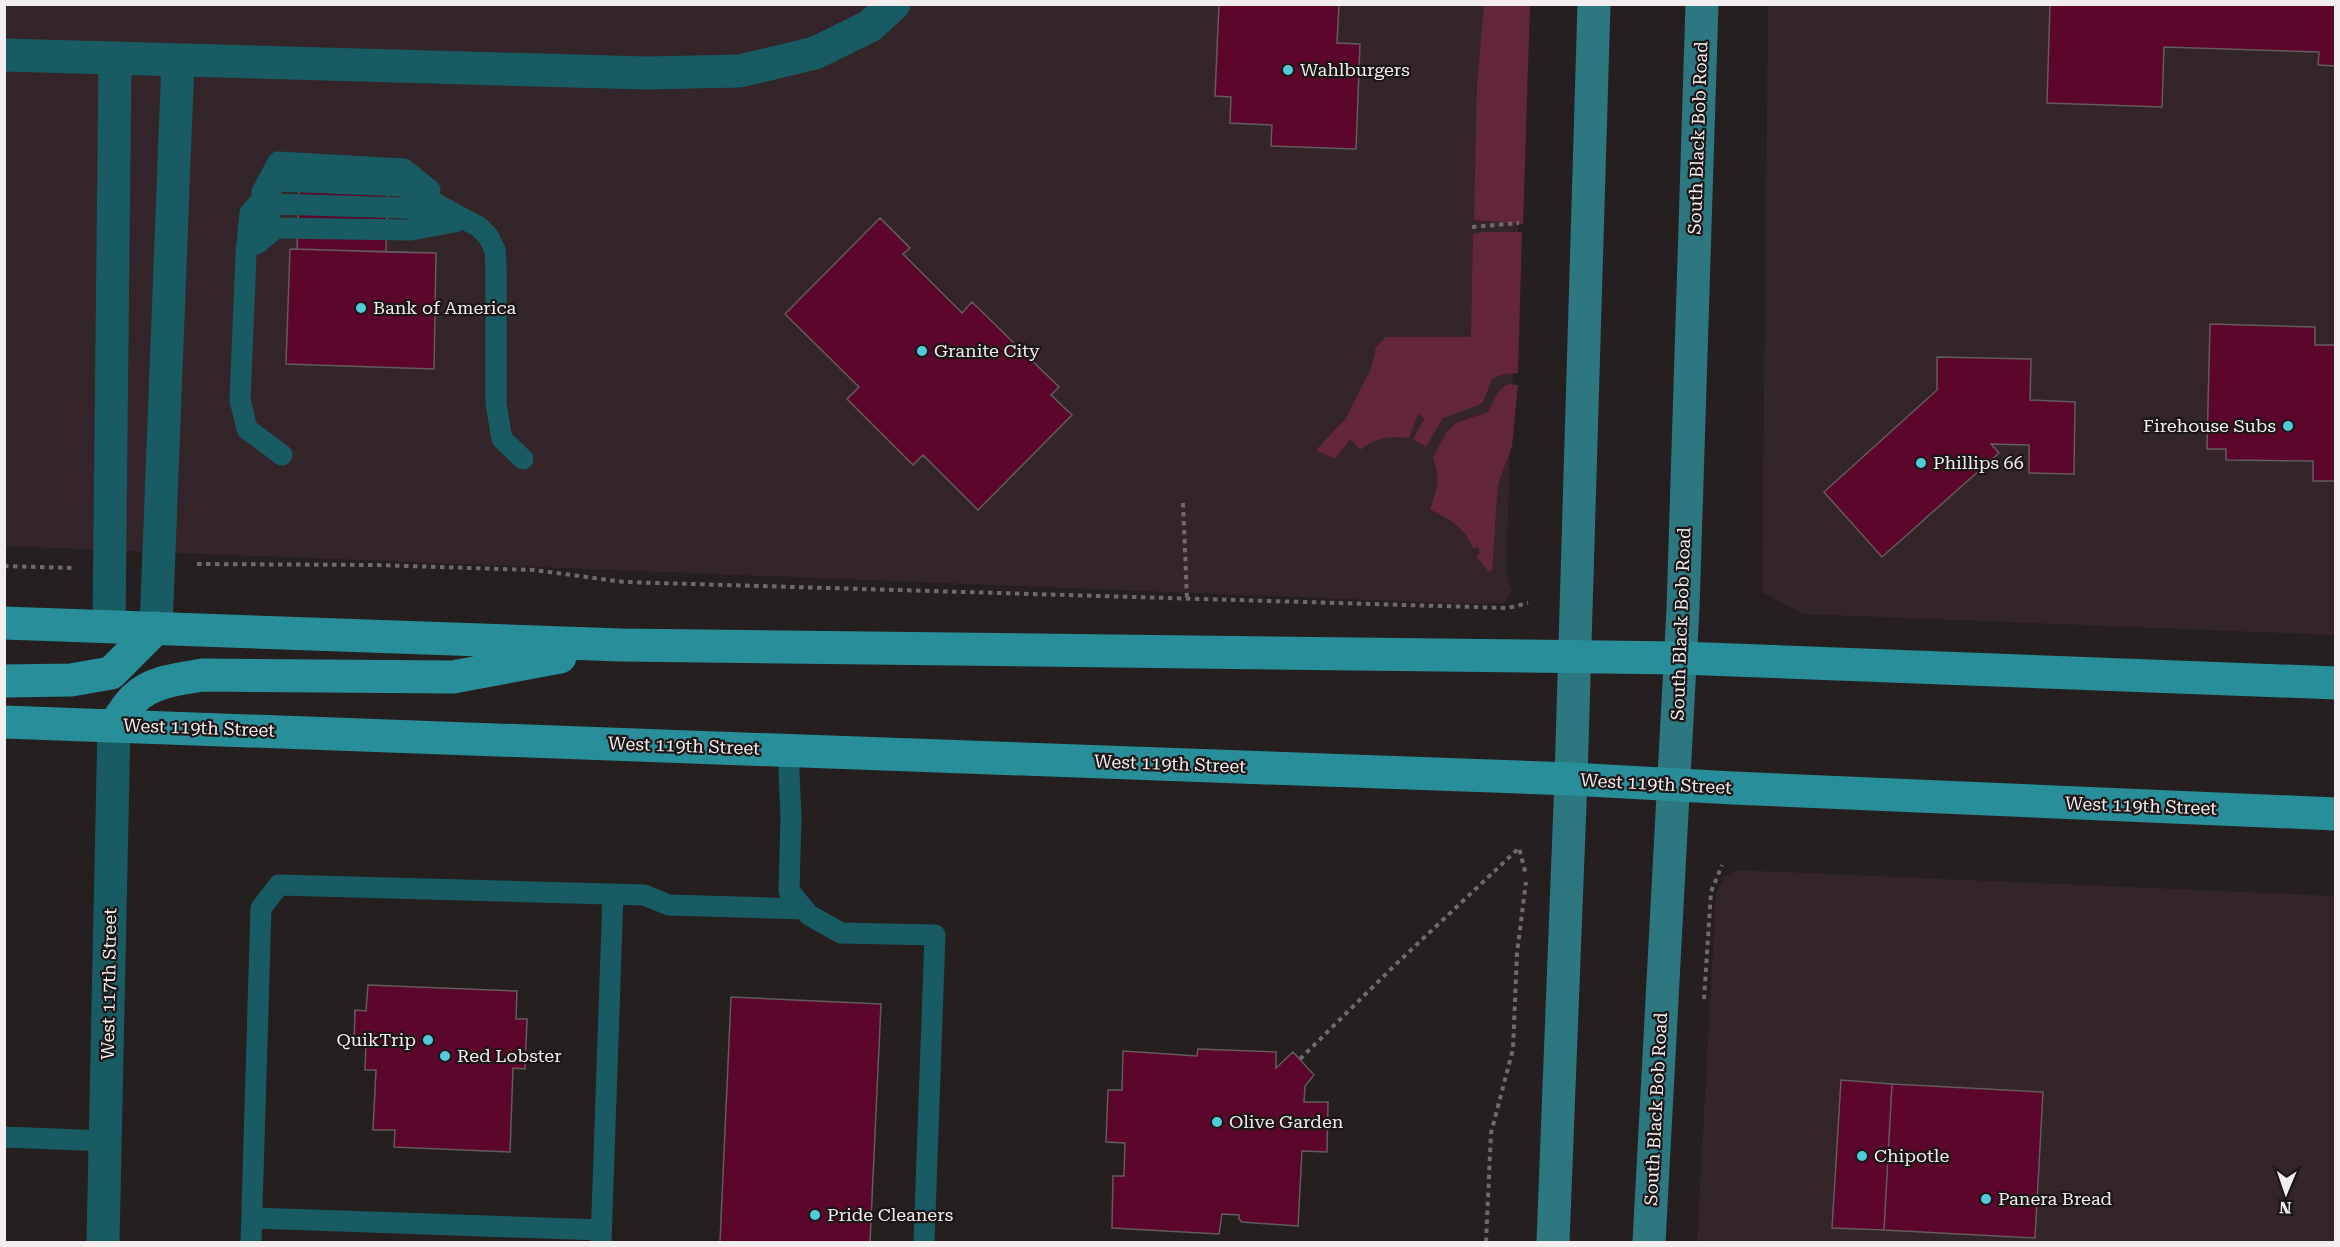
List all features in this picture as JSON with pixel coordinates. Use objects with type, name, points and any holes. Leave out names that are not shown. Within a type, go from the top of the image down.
[{"type":"main road","points":[[1553,1242],[1571,779],[1594,4]]},
{"type":"main road","name":"South Black Bob Road","points":[[1649,1242],[1680,658],[1702,4]]},
{"type":"main road","points":[[4,623],[621,645],[1680,658],[2336,683]]},
{"type":"main road","points":[[4,681],[71,680],[111,672],[156,628]]},
{"type":"main road","points":[[114,725],[134,699],[147,689],[166,681],[203,675],[453,677],[621,645]]},
{"type":"main road","name":"West 119th Street","points":[[4,722],[1674,783],[1744,789],[2336,814]]},
{"type":"street","points":[[4,55],[646,73],[740,71],[815,53],[870,26],[894,4]]},
{"type":"street","points":[[109,626],[115,58]]},
{"type":"street","points":[[156,628],[178,60]]},
{"type":"street","name":"West 117th Street","points":[[103,1242],[114,725]]},
{"type":"lane","points":[[282,454],[247,429],[240,400],[246,254],[250,213],[278,181],[403,186],[468,220],[488,236],[495,250],[496,404],[502,439],[523,459]]},
{"type":"lane","points":[[246,254],[276,228],[411,230],[468,220]]},
{"type":"lane","points":[[788,750],[791,817],[789,891],[809,915],[841,933],[935,935],[924,1242]]},
{"type":"lane","points":[[251,1242],[261,908],[279,885],[613,894],[644,896],[669,905],[804,909]]},
{"type":"lane","points":[[252,1218],[601,1236],[613,894]]},
{"type":"lane","points":[[4,1137],[105,1141]]},
{"type":"path","points":[[1472,226],[1519,223]]},
{"type":"path","points":[[1183,503],[1187,599]]},
{"type":"path","points":[[212,564],[375,565],[534,570],[624,582],[1187,599],[1508,608],[1528,603]]},
{"type":"path","points":[[4,566],[83,568]]},
{"type":"path","points":[[1300,1059],[1519,848],[1527,874],[1517,953],[1513,1049],[1491,1133],[1486,1242]]},
{"type":"shaded area","points":[[5,5],[1526,5],[1506,572],[1512,592],[1504,603],[1475,604],[5,546]]},
{"type":"shaded area","points":[[1484,5],[1530,5],[1523,224],[1474,220],[1477,85]]},
{"type":"shaded area","points":[[1768,5],[2335,5],[2335,635],[1803,614],[1762,592]]},
{"type":"shaded area","points":[[1522,232],[1518,373],[1504,374],[1492,379],[1483,402],[1443,418],[1426,447],[1413,439],[1425,418],[1418,414],[1409,438],[1383,438],[1371,442],[1360,450],[1350,439],[1335,459],[1318,451],[1317,449],[1346,418],[1371,369],[1376,347],[1386,337],[1471,337],[1473,234]]},
{"type":"shaded area","points":[[1509,384],[1518,385],[1512,446],[1498,484],[1492,570],[1489,572],[1476,556],[1480,553],[1478,547],[1473,548],[1461,529],[1430,509],[1437,484],[1437,472],[1433,458],[1447,431],[1456,423],[1488,412],[1498,392]]},
{"type":"shaded area","points":[[1736,870],[2335,896],[2335,1242],[1697,1242],[1716,893],[1725,876]]},
{"type":"building","name":"Wahlburgers","points":[[1219,4],[1339,4],[1337,43],[1360,44],[1356,149],[1271,146],[1272,125],[1230,123],[1231,97],[1215,96]]},
{"type":"building","points":[[2050,4],[2336,4],[2336,66],[2318,65],[2319,52],[2164,47],[2162,107],[2047,103]]},
{"type":"building","name":"Bank of America","points":[[300,167],[388,170],[386,252],[436,253],[434,369],[286,364],[290,249],[297,249]]},
{"type":"building","points":[[300,167],[388,170],[386,252],[297,249]]},
{"type":"building","name":"Granite City","points":[[880,218],[910,248],[903,254],[962,313],[972,302],[1059,387],[1051,395],[1072,415],[978,510],[923,455],[913,465],[847,399],[859,387],[785,314]]},
{"type":"building","name":"Bank of America","points":[[290,249],[436,253],[434,369],[286,364]]},
{"type":"building","points":[[2210,324],[2315,327],[2315,345],[2336,345],[2336,481],[2313,481],[2313,461],[2226,460],[2226,449],[2207,449]]},
{"type":"building","name":"Phillips 66","points":[[1937,357],[2031,359],[2030,400],[2075,402],[2074,474],[2029,473],[2029,445],[1991,444],[1999,453],[1882,557],[1824,492],[1937,390]]},
{"type":"building","name":"Red Lobster","points":[[368,985],[517,991],[516,1019],[527,1019],[525,1069],[513,1068],[510,1152],[394,1147],[395,1130],[373,1130],[376,1070],[365,1070],[366,1044],[354,1044],[355,1010],[366,1011]]},
{"type":"building","points":[[731,997],[881,1004],[870,1242],[720,1242]]},
{"type":"building","name":"Olive Garden","points":[[1198,1049],[1276,1052],[1276,1068],[1293,1052],[1314,1075],[1305,1086],[1304,1102],[1328,1102],[1327,1152],[1302,1151],[1298,1226],[1242,1222],[1239,1215],[1222,1214],[1219,1234],[1112,1228],[1113,1176],[1124,1176],[1125,1143],[1106,1142],[1108,1090],[1122,1090],[1123,1051],[1197,1056]]},
{"type":"building","name":"Chipotle","points":[[1841,1080],[1892,1084],[1884,1230],[1832,1228]]},
{"type":"building","points":[[1892,1084],[2043,1092],[2035,1238],[1884,1230]]},
{"type":"place","name":"Wahlburgers","points":[[1288,70]]},
{"type":"place","name":"Bank of America","points":[[361,308]]},
{"type":"place","name":"Granite City","points":[[922,351]]},
{"type":"place","name":"Firehouse Subs","points":[[2288,426]]},
{"type":"place","name":"Phillips 66","points":[[1921,463]]},
{"type":"place","name":"QuikTrip","points":[[428,1040]]},
{"type":"place","name":"Red Lobster","points":[[445,1056]]},
{"type":"place","name":"Olive Garden","points":[[1217,1122]]},
{"type":"place","name":"Chipotle","points":[[1862,1156]]},
{"type":"place","name":"Panera Bread","points":[[1986,1199]]},
{"type":"place","name":"Pride Cleaners","points":[[815,1215]]}]
